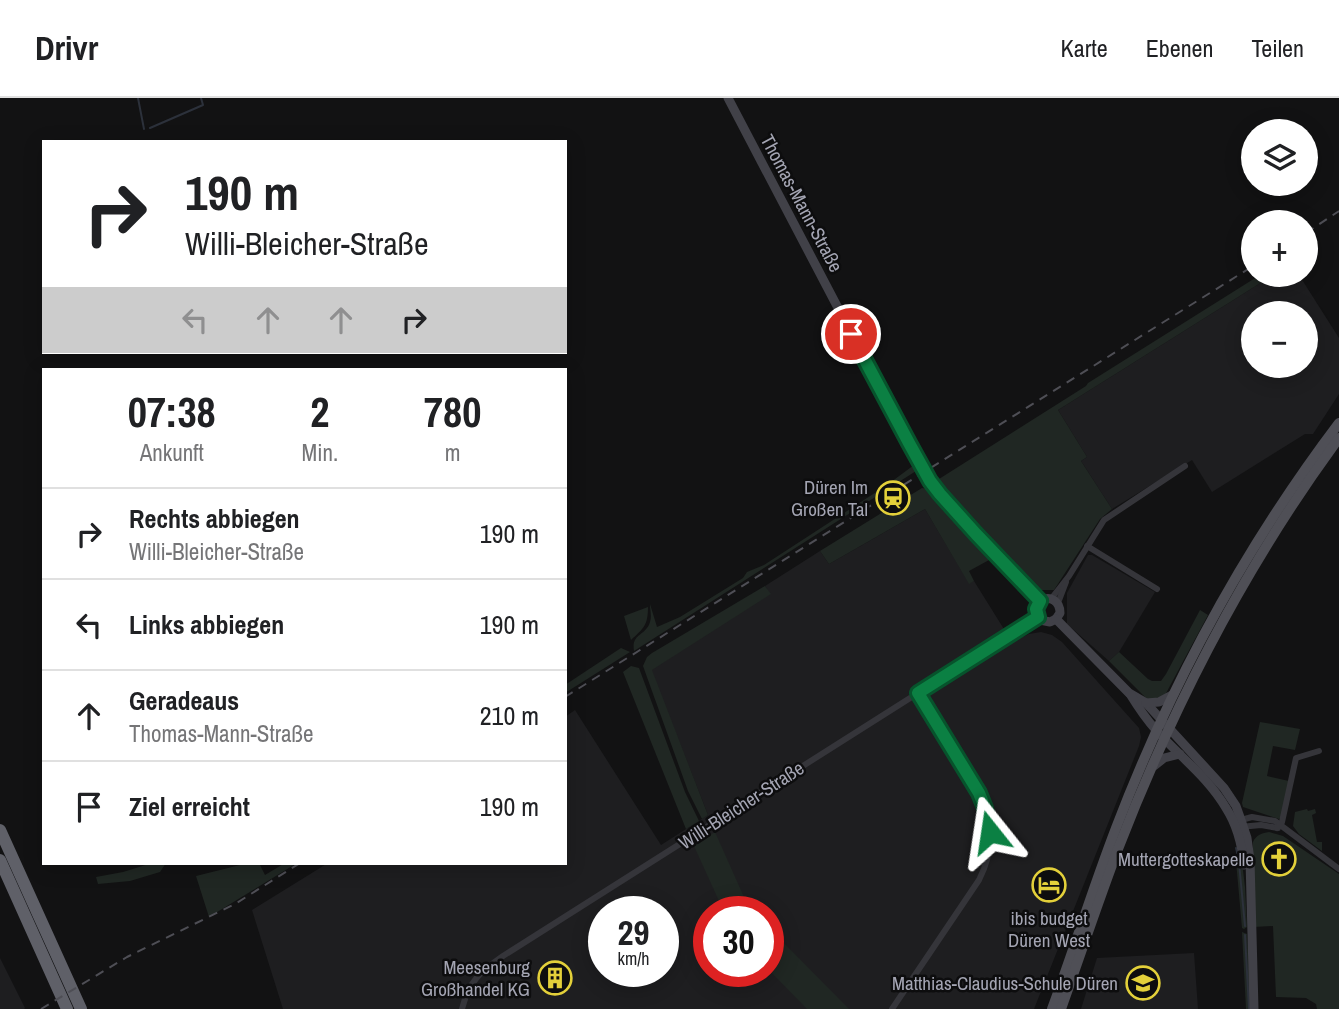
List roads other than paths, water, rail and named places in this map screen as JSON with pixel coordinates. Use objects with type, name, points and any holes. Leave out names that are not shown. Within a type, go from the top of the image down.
[{"type":"highway","points":[[0,830],[81,1009]]},
{"type":"highway","points":[[0,860],[67,1009]]},
{"type":"main road","name":"Thomas-Mann-Straße","points":[[728,98],[925,472],[940,494],[1040,601]]},
{"type":"main road","points":[[1061,1009],[1111,867],[1153,768],[1175,693],[1225,597],[1275,516],[1339,423]]},
{"type":"main road","points":[[1052,1009],[1115,829],[1163,730],[1282,521],[1339,438]]},
{"type":"main road","points":[[1045,598],[1054,601],[1060,613],[1056,620],[1046,622],[1038,617],[1036,609],[1040,601],[1045,598]]},
{"type":"main road","points":[[1056,620],[1129,693],[1138,708],[1224,788],[1236,806],[1250,905],[1254,1009]]},
{"type":"main road","points":[[1129,693],[1146,703],[1180,754],[1214,790],[1240,825]]},
{"type":"main road","points":[[1146,703],[1159,702],[1175,693]]},
{"type":"main road","points":[[1153,768],[1164,758],[1180,754]]},
{"type":"street","points":[[1054,601],[1104,520],[1185,466]]},
{"type":"street","points":[[1087,546],[1157,589]]},
{"type":"street","name":"Willi-Bleicher-Straße","points":[[462,1009],[480,974],[503,956],[1038,617]]},
{"type":"street","points":[[892,1009],[979,880],[990,848],[989,820],[979,793],[918,693]]},
{"type":"street","points":[[1280,827],[1296,758],[1318,751]]},
{"type":"street","points":[[1240,825],[1255,817],[1271,820],[1339,869]]},
{"type":"waterway","points":[[138,98],[144,129]]},
{"type":"waterway","points":[[150,128],[203,105],[201,98]]},
{"type":"waterway","points":[[1236,848],[1238,856]]},
{"type":"waterway","points":[[1239,863],[1245,926]]},
{"type":"waterway","points":[[1245,935],[1249,1009]]},
{"type":"railway","points":[[1318,225],[1339,211]]},
{"type":"railway","points":[[567,696],[1241,274]]},
{"type":"railway","points":[[41,1009],[127,957],[235,904],[297,865]]},
{"type":"place","name":"Düren Im Großen Tal","points":[[893,498]]},
{"type":"place","name":"Muttergotteskapelle","points":[[1279,859]]},
{"type":"place","name":"ibis budget Düren West","points":[[1049,885]]},
{"type":"place","name":"Meesenburg Großhandel KG","points":[[555,978]]},
{"type":"place","name":"Matthias-Claudius-Schule Düren","points":[[1143,983]]}]
